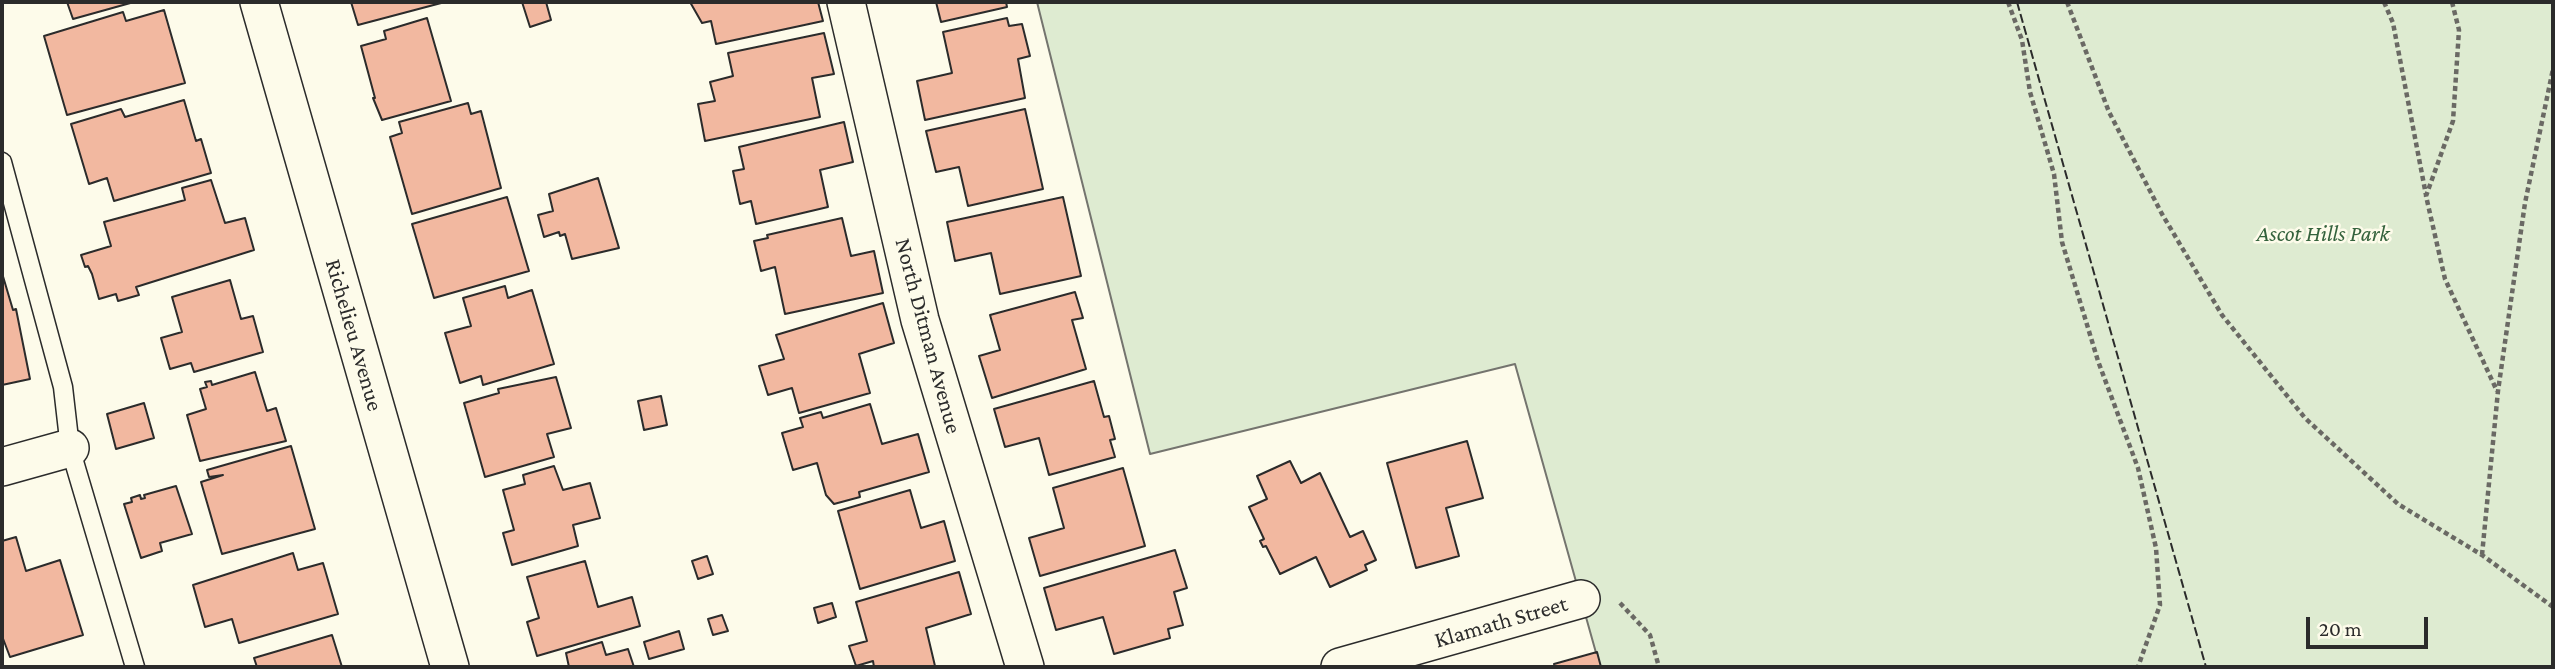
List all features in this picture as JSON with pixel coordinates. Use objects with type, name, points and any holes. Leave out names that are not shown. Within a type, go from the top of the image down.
[{"type":"street","name":"Richelieu Avenue","points":[[259,2],[450,667]]},
{"type":"street","name":"North Ditman Avenue","points":[[846,2],[920,320],[1025,667]]},
{"type":"street","points":[[2,467],[70,448]]},
{"type":"street","name":"Klamath Street","points":[[1340,667],[1581,599]]},
{"type":"lane","points":[[2,162],[63,387],[70,448],[135,667]]},
{"type":"path","points":[[2008,2],[2022,40],[2030,92],[2054,174],[2062,242],[2098,361],[2138,468],[2156,548],[2160,605],[2138,667]]},
{"type":"path","points":[[2067,2],[2109,112],[2162,214],[2222,315],[2305,418],[2398,503],[2482,555],[2553,607]]},
{"type":"path","points":[[2384,2],[2393,23],[2445,279],[2498,391]]},
{"type":"path","points":[[2426,196],[2454,121],[2459,30],[2452,2]]},
{"type":"path","points":[[2482,555],[2498,391],[2525,202],[2553,69]]},
{"type":"path","points":[[1581,599],[1622,603],[1650,635],[1659,667]]},
{"type":"green space","name":"Ascot Hills Park","points":[[1037,2],[2553,2],[2553,667],[1600,667],[1515,364],[1150,454]]},
{"type":"building","points":[[67,2],[134,2],[73,19]]},
{"type":"building","points":[[351,2],[445,2],[358,25]]},
{"type":"building","points":[[522,2],[546,2],[551,20],[530,27]]},
{"type":"building","points":[[690,2],[818,2],[823,21],[716,44],[711,21],[702,23]]},
{"type":"building","points":[[936,2],[1006,2],[1007,7],[941,22]]},
{"type":"building","points":[[164,10],[185,83],[67,115],[44,36],[123,12],[126,21]]},
{"type":"building","points":[[427,18],[451,101],[382,120],[373,98],[361,46],[386,39],[384,31]]},
{"type":"building","points":[[1007,18],[1009,26],[1022,24],[1030,56],[1018,59],[1025,98],[925,120],[917,81],[952,73],[943,32]]},
{"type":"building","points":[[824,33],[834,74],[812,78],[820,117],[705,141],[698,104],[715,101],[710,82],[733,76],[728,53]]},
{"type":"building","points":[[184,100],[196,141],[201,139],[211,173],[114,201],[107,178],[89,184],[71,124],[121,109],[125,117]]},
{"type":"building","points":[[468,103],[471,114],[481,111],[501,188],[412,214],[390,137],[402,133],[399,122]]},
{"type":"building","points":[[1025,109],[1043,189],[968,206],[959,167],[936,172],[926,131]]},
{"type":"building","points":[[844,122],[853,162],[820,170],[828,207],[756,224],[751,201],[740,204],[733,171],[744,169],[739,147]]},
{"type":"building","points":[[598,178],[619,248],[572,259],[565,234],[560,236],[559,232],[544,237],[538,215],[553,211],[549,194]]},
{"type":"building","points":[[211,180],[225,223],[245,218],[254,250],[136,287],[139,295],[118,301],[116,294],[99,299],[92,274],[88,266],[85,267],[81,255],[111,246],[104,222],[185,200],[182,188]]},
{"type":"building","points":[[507,197],[529,271],[434,298],[412,224]]},
{"type":"building","points":[[1063,197],[1081,276],[1000,294],[991,253],[955,261],[947,222]]},
{"type":"building","points":[[842,218],[851,256],[874,251],[883,293],[785,314],[775,267],[761,271],[754,241],[768,238],[767,235]]},
{"type":"building","points":[[2,273],[13,310],[16,309],[30,379],[2,385]]},
{"type":"building","points":[[230,280],[241,319],[253,316],[263,352],[194,372],[191,363],[170,369],[161,338],[182,332],[172,297]]},
{"type":"building","points":[[505,286],[508,298],[532,290],[554,364],[483,385],[481,376],[460,383],[445,333],[471,326],[463,298]]},
{"type":"building","points":[[1075,292],[1083,318],[1072,320],[1086,369],[992,398],[979,356],[1000,350],[990,315]]},
{"type":"building","points":[[883,303],[894,343],[859,354],[870,393],[799,413],[792,388],[768,395],[759,366],[784,359],[776,335]]},
{"type":"building","points":[[255,372],[267,411],[276,408],[286,441],[200,461],[187,415],[206,409],[200,389],[207,387],[205,382],[211,381],[212,385]]},
{"type":"building","points":[[556,377],[571,428],[547,434],[554,457],[485,477],[464,403],[499,393],[498,389]]},
{"type":"building","points":[[1094,381],[1104,417],[1109,416],[1115,439],[1110,440],[1115,457],[1049,475],[1039,438],[1005,447],[994,409]]},
{"type":"building","points":[[661,396],[667,425],[644,430],[638,401]]},
{"type":"building","points":[[144,403],[154,438],[116,449],[107,414]]},
{"type":"building","points":[[870,404],[882,444],[918,434],[929,472],[859,492],[860,497],[834,504],[826,495],[817,463],[793,470],[782,433],[803,427],[800,418],[821,412],[823,418]]},
{"type":"building","points":[[1467,441],[1483,498],[1446,508],[1459,556],[1416,568],[1387,463]]},
{"type":"building","points":[[291,446],[315,529],[222,554],[201,482],[223,475],[209,477],[207,470]]},
{"type":"building","points":[[1290,461],[1301,483],[1320,473],[1350,537],[1363,531],[1376,560],[1365,565],[1367,570],[1330,587],[1316,557],[1280,574],[1266,546],[1263,547],[1260,541],[1264,539],[1249,507],[1267,499],[1257,476]]},
{"type":"building","points":[[554,466],[563,490],[590,483],[600,518],[573,525],[578,546],[512,565],[503,533],[514,530],[503,490],[525,484],[523,475]]},
{"type":"building","points":[[1123,468],[1145,546],[1040,576],[1029,538],[1064,528],[1053,488]]},
{"type":"building","points":[[176,486],[192,534],[160,543],[162,551],[141,558],[124,504],[132,502],[131,498],[140,495],[141,499],[145,498],[144,495]]},
{"type":"building","points":[[910,490],[921,528],[944,521],[955,561],[860,589],[838,511]]},
{"type":"building","points":[[16,537],[26,571],[60,560],[83,635],[10,657],[2,636],[2,541]]},
{"type":"building","points":[[1175,550],[1187,588],[1174,592],[1183,625],[1168,629],[1170,638],[1114,654],[1103,617],[1056,630],[1044,588]]},
{"type":"building","points":[[293,553],[298,570],[323,563],[338,614],[239,643],[232,619],[205,627],[193,585]]},
{"type":"building","points":[[707,556],[713,574],[698,579],[692,561]]},
{"type":"building","points":[[585,561],[598,607],[632,597],[640,626],[537,656],[527,622],[539,618],[527,577]]},
{"type":"building","points":[[959,572],[971,614],[926,628],[935,666],[874,667],[873,661],[856,666],[849,646],[867,641],[856,602]]},
{"type":"building","points":[[832,603],[836,617],[818,623],[814,608]]},
{"type":"building","points":[[722,615],[728,631],[713,635],[708,619]]},
{"type":"building","points":[[679,631],[684,649],[649,659],[644,642]]},
{"type":"building","points":[[332,635],[342,667],[257,667],[254,658]]},
{"type":"building","points":[[602,642],[606,655],[628,649],[634,667],[569,667],[566,653]]},
{"type":"building","points":[[1597,652],[1601,667],[1555,667],[1554,664]]},
{"type":"fence","points":[[2017,2],[2206,667]]}]
